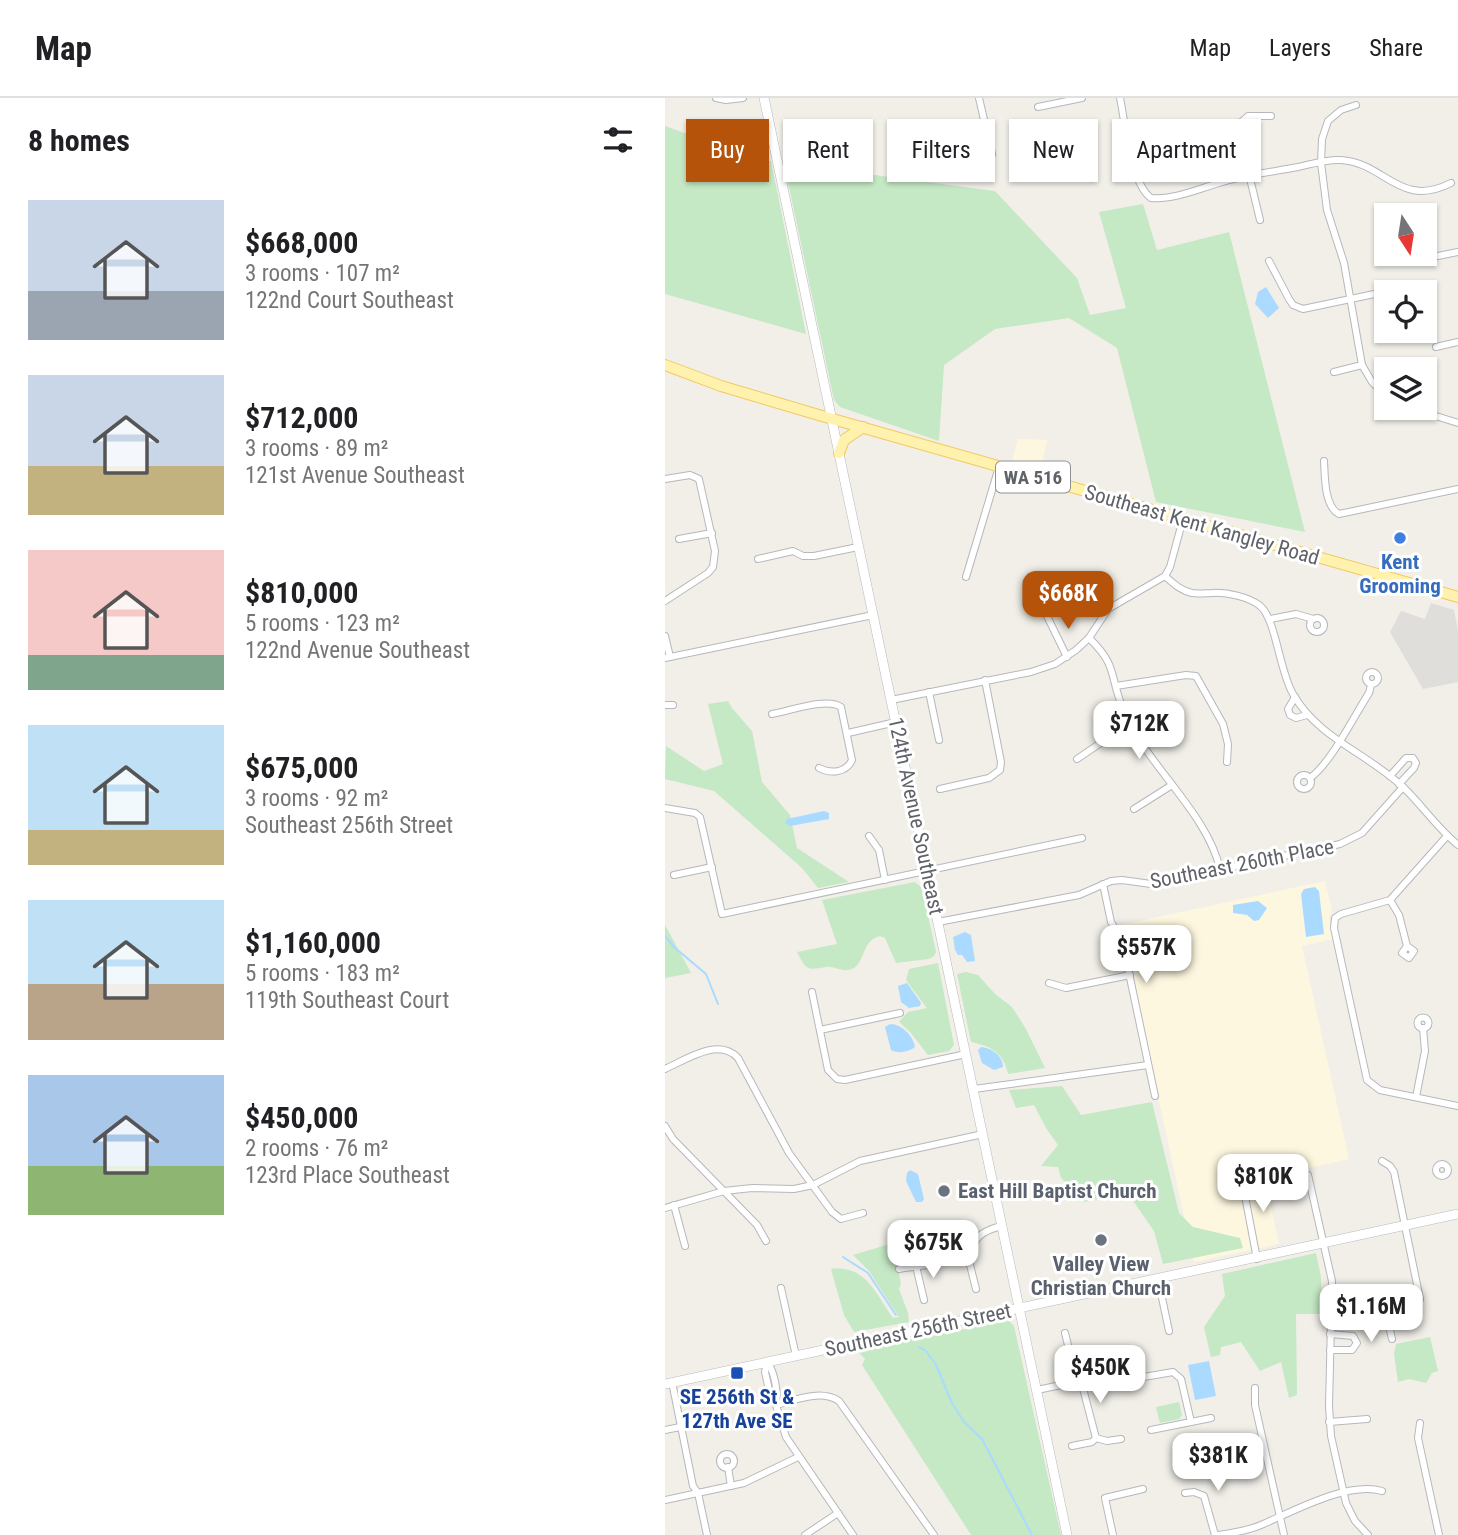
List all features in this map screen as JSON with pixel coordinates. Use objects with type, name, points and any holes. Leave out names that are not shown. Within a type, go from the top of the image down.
[{"type":"main road","name":"Southeast Kent Kangley Road","points":[[665,365],[721,386],[832,419],[1458,597]]},
{"type":"main road","points":[[839,453],[844,440],[863,428]]},
{"type":"street","points":[[716,98],[743,98]]},
{"type":"street","name":"124th Avenue Southeast","points":[[764,98],[1067,1535]]},
{"type":"street","points":[[979,98],[984,119]]},
{"type":"street","points":[[1038,107],[1082,98]]},
{"type":"street","points":[[1120,98],[1124,119]]},
{"type":"street","points":[[1356,105],[1341,110],[1328,121],[1322,139],[1321,163],[1327,210],[1344,263],[1362,365],[1374,384]]},
{"type":"street","points":[[1245,119],[1248,116],[1271,116]]},
{"type":"street","points":[[1261,174],[1338,160],[1356,163],[1394,185],[1414,191],[1434,190],[1451,183]]},
{"type":"street","points":[[1139,182],[1147,196],[1154,199],[1225,182]]},
{"type":"street","points":[[1252,182],[1260,220]]},
{"type":"street","points":[[1438,256],[1458,252]]},
{"type":"street","points":[[1269,261],[1289,299],[1297,307],[1308,309],[1374,294]]},
{"type":"street","points":[[1436,347],[1458,342]]},
{"type":"street","points":[[1334,372],[1362,365]]},
{"type":"street","points":[[1437,417],[1458,423]]},
{"type":"street","points":[[1324,461],[1329,503],[1335,512],[1346,513],[1458,489]]},
{"type":"street","points":[[966,577],[999,467]]},
{"type":"street","points":[[665,479],[694,476],[701,485],[715,551],[713,567],[708,573],[665,601]]},
{"type":"street","points":[[891,700],[1044,668],[1067,657],[1089,638],[1108,609],[1165,576],[1183,519]]},
{"type":"street","points":[[679,539],[712,533]]},
{"type":"street","points":[[758,559],[789,551],[814,556],[858,547]]},
{"type":"street","points":[[1165,576],[1175,585],[1192,593],[1224,593],[1248,599],[1259,605],[1270,618],[1281,666],[1295,697],[1307,715],[1338,741],[1401,785],[1458,845]]},
{"type":"street","points":[[1270,618],[1296,614],[1313,619]]},
{"type":"street","points":[[665,636],[667,658],[873,615]]},
{"type":"street","points":[[1047,616],[1067,657]]},
{"type":"street","points":[[1089,638],[1107,658],[1130,723],[1212,843],[1220,869]]},
{"type":"street","points":[[1116,686],[1186,675],[1196,676],[1223,724],[1228,744],[1227,762]]},
{"type":"street","points":[[940,789],[989,778],[1000,770],[1001,762],[985,680]]},
{"type":"street","points":[[1310,778],[1318,772],[1371,685]]},
{"type":"street","points":[[929,692],[939,740]]},
{"type":"street","points":[[1295,697],[1288,709],[1290,715],[1296,718],[1307,715]]},
{"type":"street","points":[[772,714],[832,703],[843,711],[852,760],[848,767],[831,772],[819,768]]},
{"type":"street","points":[[848,733],[896,722]]},
{"type":"street","points":[[1077,759],[1130,723]]},
{"type":"street","name":"Southeast 260th Place","points":[[938,922],[1079,895],[1103,884],[1122,880],[1151,884],[1348,842],[1362,833],[1401,785],[1414,768],[1416,763],[1413,758],[1406,758],[1390,776]]},
{"type":"street","points":[[1135,809],[1172,785]]},
{"type":"street","points":[[665,808],[695,813],[700,817],[722,914],[1082,838]]},
{"type":"street","points":[[869,836],[879,850],[885,880]]},
{"type":"street","points":[[1447,836],[1390,900],[1372,907],[1345,912],[1335,918],[1334,928],[1365,1074],[1371,1084],[1380,1090],[1458,1106]]},
{"type":"street","points":[[674,875],[712,867]]},
{"type":"street","points":[[1103,884],[1111,922],[1122,940],[1155,1096]]},
{"type":"street","points":[[1390,900],[1399,915],[1407,946]]},
{"type":"street","points":[[1049,983],[1066,988],[1130,975]]},
{"type":"street","points":[[812,992],[828,1070],[833,1077],[845,1080],[966,1054]]},
{"type":"street","points":[[820,1030],[900,1013]]},
{"type":"street","points":[[1416,1097],[1425,1051],[1423,1028]]},
{"type":"street","points":[[665,1069],[706,1051],[719,1048],[732,1052],[739,1058],[789,1153],[837,1217],[846,1219],[863,1213]]},
{"type":"street","points":[[974,1089],[1148,1065]]},
{"type":"street","points":[[665,1126],[673,1139],[757,1225],[766,1241]]},
{"type":"street","points":[[665,1208],[724,1191],[752,1188],[794,1189],[813,1185],[860,1161],[983,1134]]},
{"type":"street","points":[[1382,1161],[1394,1172],[1420,1299],[1385,1307],[1392,1339]]},
{"type":"street","points":[[1449,1169],[1458,1167]]},
{"type":"street","points":[[1241,1175],[1258,1259]]},
{"type":"street","points":[[1308,1175],[1332,1281],[1329,1422],[1343,1494],[1350,1513],[1368,1535]]},
{"type":"street","points":[[674,1205],[685,1246]]},
{"type":"street","name":"Southeast 256th Street","points":[[669,1383],[1019,1307],[1258,1259],[1458,1214]]},
{"type":"street","points":[[899,1269],[953,1259],[962,1254],[980,1233],[1002,1226]]},
{"type":"street","points":[[962,1254],[970,1265],[976,1289]]},
{"type":"street","points":[[916,1266],[924,1300]]},
{"type":"street","points":[[1159,1279],[1169,1331]]},
{"type":"street","points":[[782,1288],[796,1356]]},
{"type":"street","points":[[1065,1333],[1096,1438]]},
{"type":"street","points":[[1330,1334],[1353,1336],[1357,1344],[1352,1350],[1330,1350]]},
{"type":"street","points":[[767,1363],[772,1370],[776,1405],[786,1437],[853,1535]]},
{"type":"street","points":[[1037,1390],[1079,1381],[1103,1384],[1168,1372],[1176,1373],[1182,1381],[1191,1422]]},
{"type":"street","points":[[669,1383],[707,1535]]},
{"type":"street","points":[[1255,1388],[1255,1405],[1284,1535]]},
{"type":"street","points":[[776,1405],[811,1396],[833,1397],[845,1407],[934,1535]]},
{"type":"street","points":[[1151,1430],[1211,1418]]},
{"type":"street","points":[[1329,1422],[1367,1419]]},
{"type":"street","points":[[1420,1423],[1418,1438],[1439,1535]]},
{"type":"street","points":[[665,1430],[680,1427]]},
{"type":"street","points":[[1096,1438],[1107,1441],[1121,1439]]},
{"type":"street","points":[[1072,1446],[1092,1442],[1096,1438]]},
{"type":"street","points":[[665,1500],[761,1477],[798,1457]]},
{"type":"street","points":[[729,1467],[731,1486]]},
{"type":"street","points":[[1113,1535],[1105,1498],[1143,1489]]},
{"type":"street","points":[[1185,1493],[1194,1492],[1204,1496],[1216,1535],[1248,1530],[1307,1503],[1367,1489],[1382,1491]]},
{"type":"street","points":[[805,1535],[838,1513]]},
{"type":"shaded area","points":[[1018,439],[1047,440],[1041,468],[1012,461]]},
{"type":"shaded area","points":[[1431,603],[1454,610],[1458,631],[1458,682],[1423,689],[1390,632],[1401,611],[1425,619]]},
{"type":"shaded area","points":[[1325,881],[1332,910],[1329,919],[1333,939],[1302,946],[1349,1159],[1265,1178],[1279,1244],[1194,1262],[1121,925]]},
{"type":"green space","points":[[665,126],[686,134],[686,182],[769,182],[771,161],[806,334],[665,294]]},
{"type":"green space","points":[[873,175],[887,177],[887,182],[927,182],[995,191],[1077,278],[1090,315],[1126,308],[1099,212],[1143,204],[1157,250],[1229,232],[1305,532],[1156,502],[1117,348],[1069,318],[995,329],[944,365],[939,441],[840,407],[834,400],[788,182],[873,182]]},
{"type":"green space","points":[[728,701],[752,731],[762,782],[790,815],[797,848],[849,882],[818,888],[802,868],[714,791],[665,779],[666,746],[704,771],[723,764],[708,704]]},
{"type":"green space","points":[[915,882],[922,888],[936,952],[934,956],[896,963],[885,938],[880,936],[869,943],[854,968],[811,969],[803,963],[797,952],[837,944],[822,900]]},
{"type":"green space","points":[[665,925],[691,973],[665,978]]},
{"type":"green space","points":[[938,963],[954,1045],[949,1051],[928,1055],[899,1022],[908,1012],[927,1008],[906,980],[909,969]]},
{"type":"green space","points":[[966,972],[978,975],[995,994],[1012,1007],[1045,1068],[1008,1074],[1000,1056],[985,1046],[971,1042],[957,974]]},
{"type":"green space","points":[[1062,1086],[1081,1115],[1152,1102],[1179,1213],[1193,1227],[1240,1238],[1243,1248],[1163,1264],[1154,1231],[1127,1192],[1084,1202],[1061,1178],[1058,1167],[1041,1166],[1058,1145],[1034,1105],[1016,1108],[1009,1090]]},
{"type":"green space","points":[[893,1243],[901,1284],[899,1289],[909,1322],[854,1332],[844,1315],[831,1269],[853,1271],[861,1276],[875,1290],[893,1318],[899,1317],[869,1271],[853,1255]]},
{"type":"green space","points":[[1316,1253],[1321,1277],[1322,1314],[1296,1314],[1297,1395],[1289,1398],[1281,1362],[1260,1371],[1241,1342],[1221,1347],[1220,1355],[1211,1357],[1204,1327],[1225,1296],[1222,1274]]},
{"type":"green space","points":[[1009,1321],[1014,1326],[1061,1535],[971,1535],[862,1365],[865,1359],[859,1353],[871,1346]]},
{"type":"green space","points":[[1430,1337],[1438,1371],[1432,1373],[1426,1383],[1409,1379],[1398,1382],[1394,1354],[1396,1344]]},
{"type":"green space","points":[[1179,1402],[1182,1415],[1179,1419],[1160,1423],[1156,1407]]},
{"type":"water","points":[[1266,287],[1279,308],[1268,318],[1255,304],[1258,292]]},
{"type":"water","points":[[824,811],[829,813],[829,819],[790,826],[785,823],[787,819]]},
{"type":"water","points":[[1315,887],[1319,891],[1324,934],[1306,937],[1301,894],[1304,889]]},
{"type":"water","points":[[1258,901],[1267,908],[1259,920],[1254,921],[1247,915],[1233,913],[1233,905]]},
{"type":"water","points":[[965,932],[971,935],[975,961],[967,962],[955,950],[953,937]]},
{"type":"water","points":[[907,983],[921,1003],[920,1006],[909,1008],[901,1002],[898,986]]},
{"type":"water","points":[[890,1024],[906,1031],[915,1047],[903,1052],[891,1050],[885,1027]]},
{"type":"water","points":[[981,1047],[996,1053],[1003,1067],[994,1070],[982,1063],[978,1050]]},
{"type":"water","points":[[910,1170],[918,1174],[924,1199],[922,1202],[916,1202],[906,1181]]},
{"type":"water","points":[[1209,1361],[1216,1396],[1195,1400],[1188,1365]]},
{"type":"waterway","points":[[665,936],[706,974],[718,1004]]},
{"type":"waterway","points":[[843,1257],[868,1273],[896,1315]]},
{"type":"waterway","points":[[919,1347],[926,1351],[936,1365],[952,1403],[964,1422],[982,1439],[1032,1535]]},
{"type":"place","name":"Kent Grooming","points":[[1400,538]]},
{"type":"place","name":"East Hill Baptist Church","points":[[944,1191]]},
{"type":"place","name":"Valley View Christian Church","points":[[1101,1240]]},
{"type":"place","name":"SE 256th St & 127th Ave SE","points":[[737,1373]]}]
